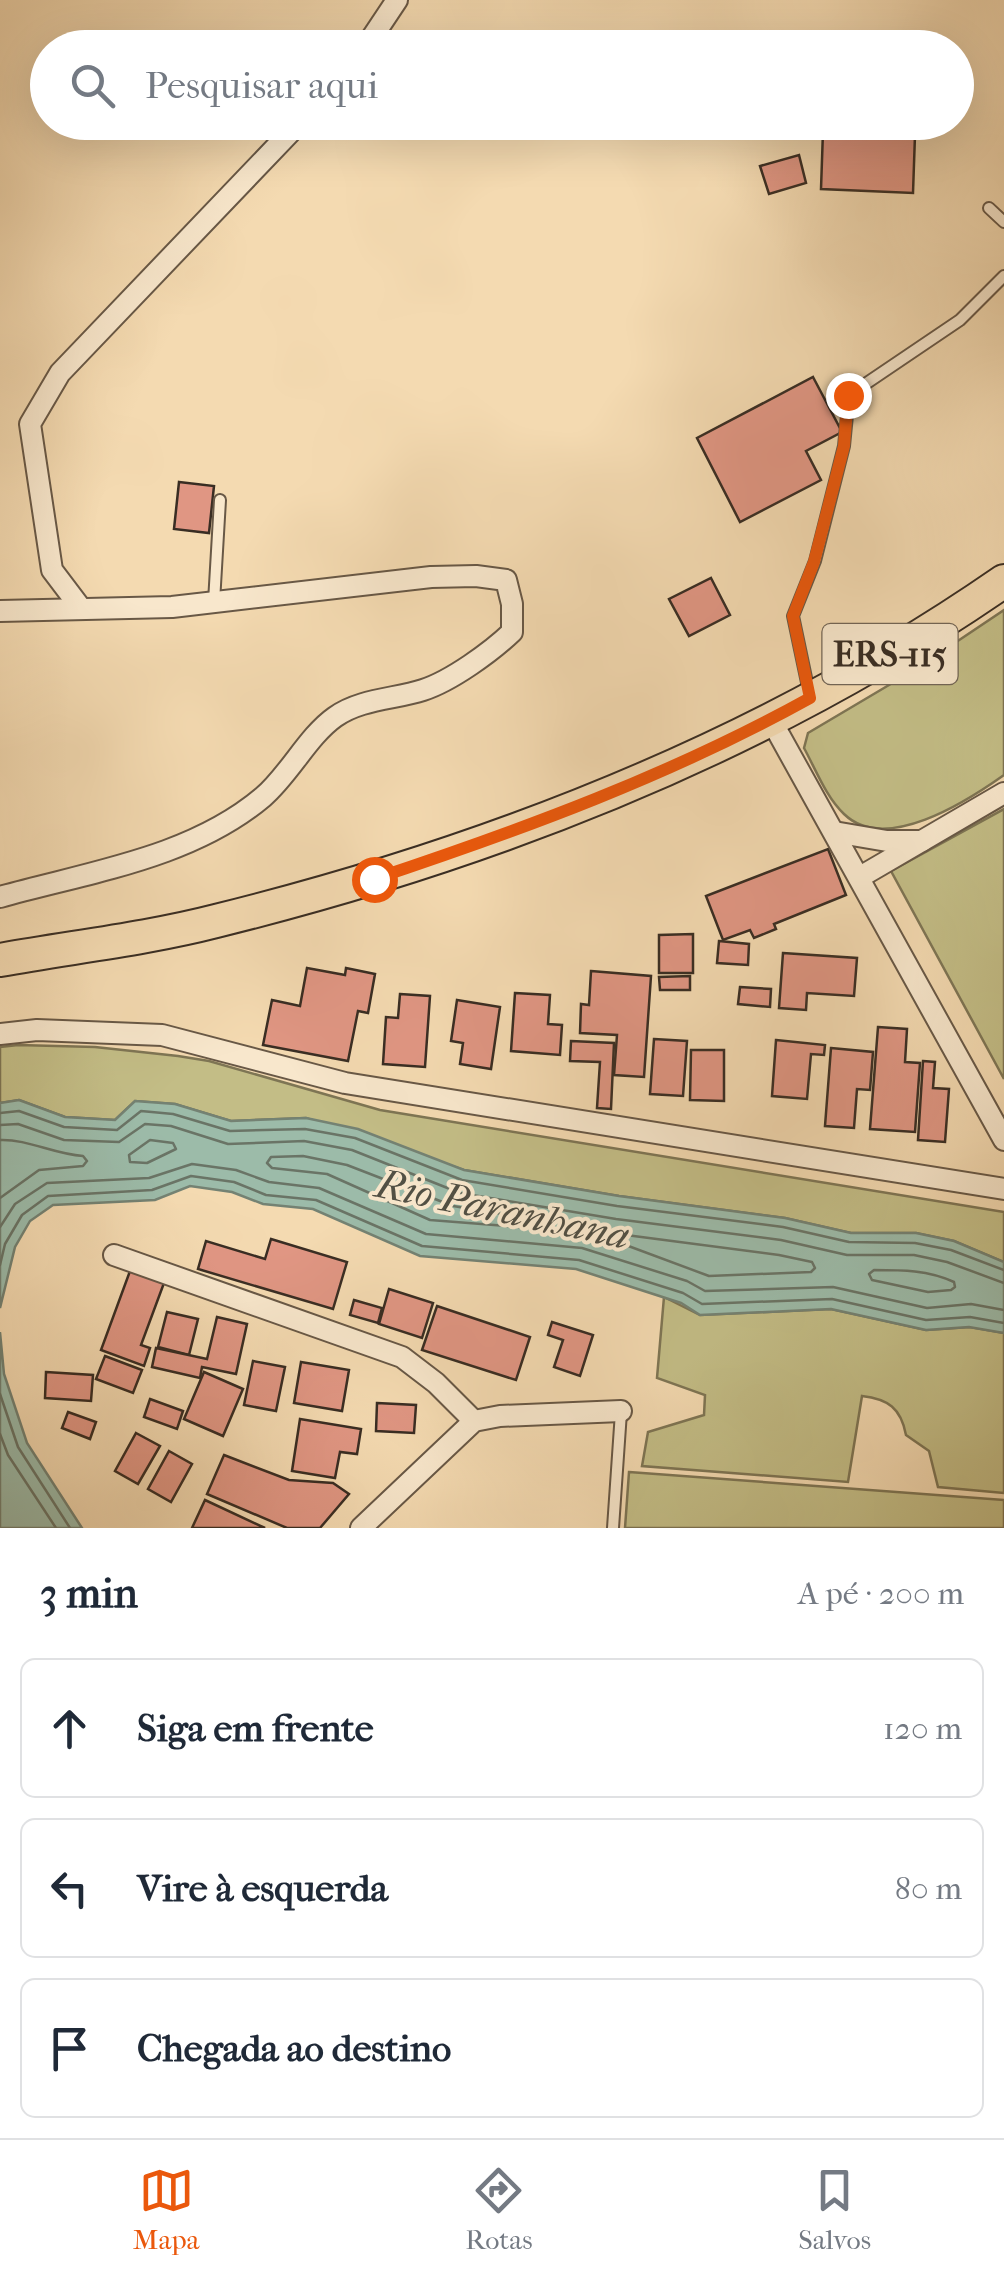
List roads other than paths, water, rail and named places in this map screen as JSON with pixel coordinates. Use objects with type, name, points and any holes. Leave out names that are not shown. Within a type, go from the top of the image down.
[{"type":"main road","name":"ERS-115","points":[[0,960],[212,922],[374,879],[500,837],[637,784],[771,720],[934,629],[1004,580]]},
{"type":"street","points":[[377,30],[397,0]]},
{"type":"street","points":[[80,607],[52,570],[30,424],[60,374],[283,140]]},
{"type":"street","points":[[0,611],[172,607],[431,577],[476,576],[506,580],[512,604],[512,632],[495,648],[426,690],[369,702],[335,717],[265,795],[222,826],[185,845],[0,898]]},
{"type":"street","points":[[771,720],[1004,1140]]},
{"type":"street","points":[[860,878],[1004,793]]},
{"type":"street","points":[[834,832],[887,841],[924,841]]},
{"type":"street","points":[[0,1034],[37,1030],[162,1034],[345,1084],[1004,1189]]},
{"type":"street","points":[[114,1255],[402,1357],[436,1383],[474,1421]]},
{"type":"street","points":[[361,1528],[474,1421],[500,1416],[621,1411]]},
{"type":"lane","points":[[989,208],[1004,222]]},
{"type":"lane","points":[[810,698],[793,616],[814,562],[839,465],[848,395],[960,320],[1004,276]]},
{"type":"lane","points":[[214,602],[220,500]]},
{"type":"lane","points":[[613,1528],[621,1411]]},
{"type":"water","name":"Rio Paranhana","points":[[19,1100],[65,1117],[115,1120],[135,1101],[175,1104],[231,1121],[306,1118],[358,1129],[464,1170],[785,1218],[851,1233],[916,1233],[954,1241],[1004,1262],[1004,1333],[969,1327],[926,1330],[831,1309],[700,1315],[681,1303],[576,1269],[420,1256],[313,1209],[263,1204],[232,1192],[190,1186],[155,1200],[53,1205],[30,1221],[15,1247],[0,1308],[0,1103]]},
{"type":"water","points":[[0,1332],[4,1374],[27,1443],[82,1528],[0,1528]]}]
